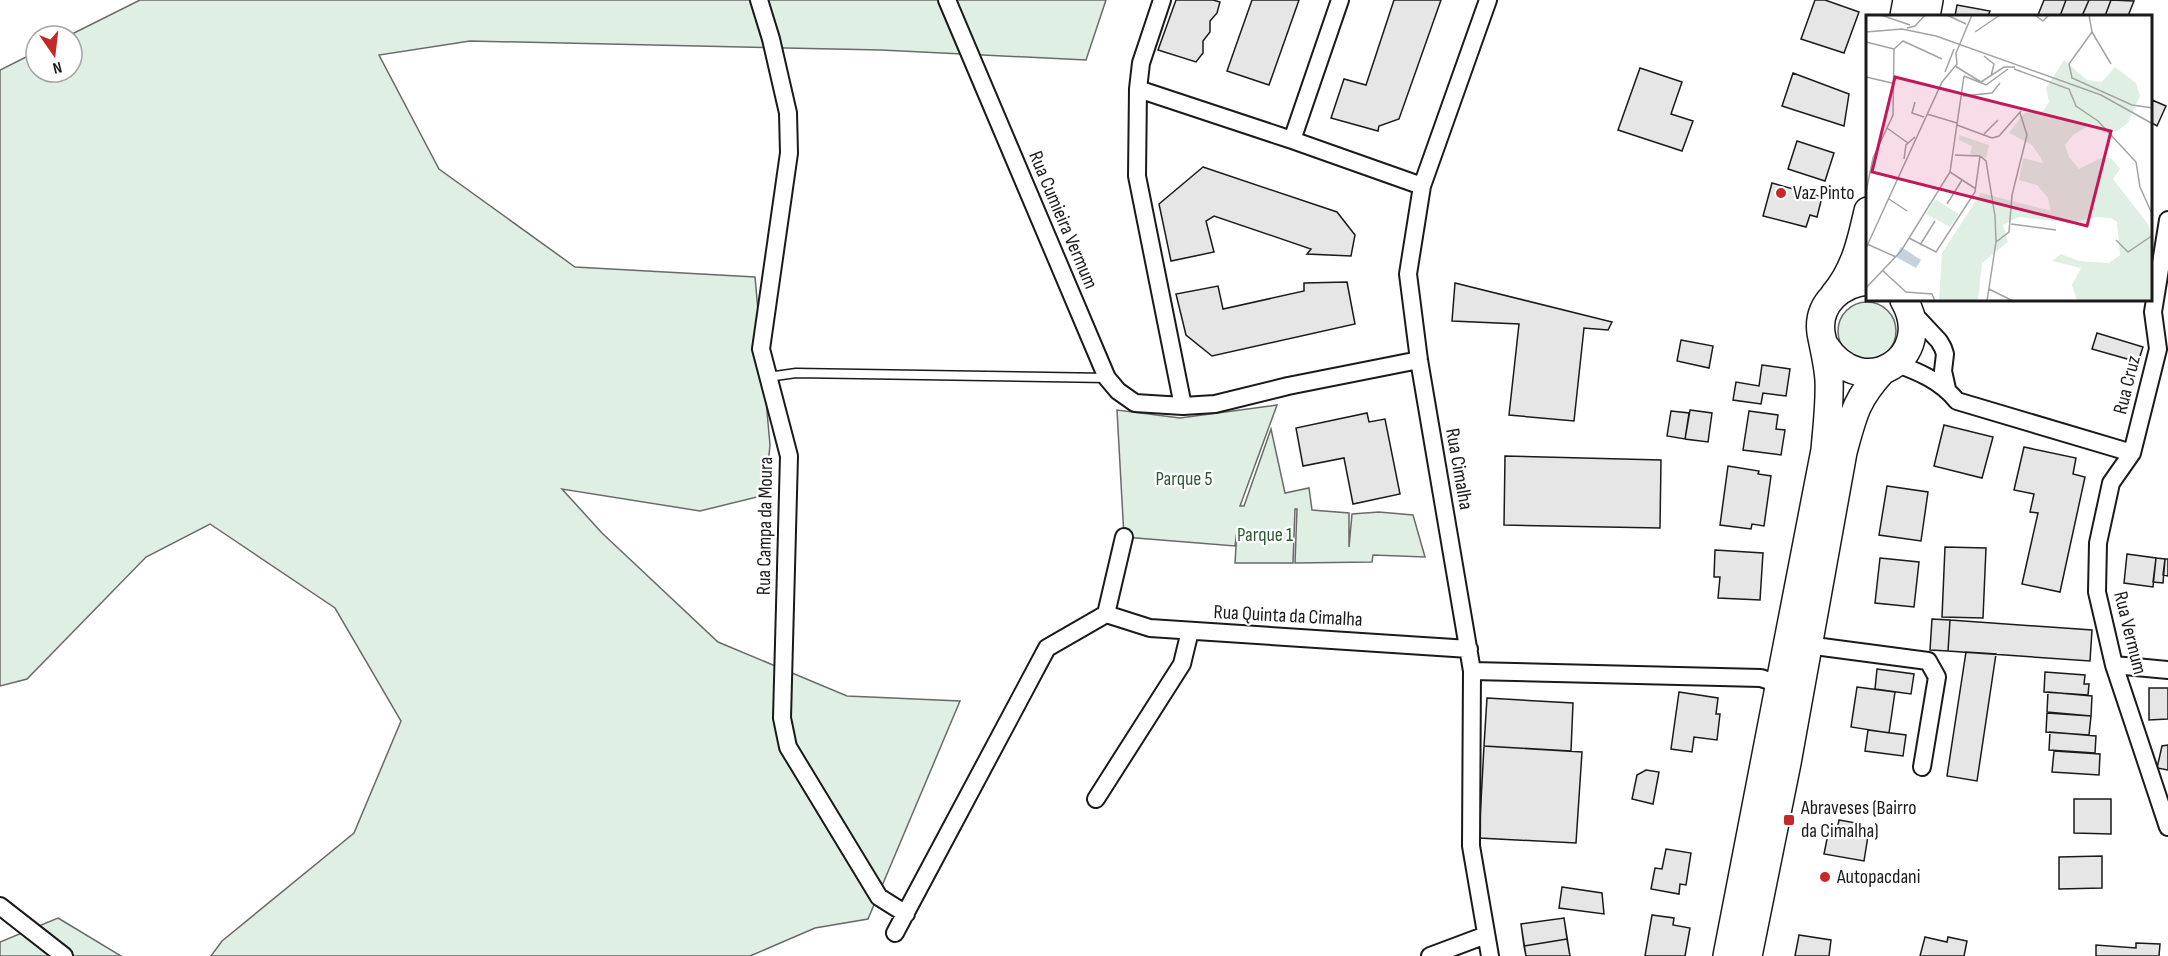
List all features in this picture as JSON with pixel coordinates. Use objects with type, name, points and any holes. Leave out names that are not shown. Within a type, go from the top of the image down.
[{"type":"main road","points":[[1904,15],[1907,0]]},
{"type":"main road","points":[[1926,15],[1929,0]]},
{"type":"main road","points":[[1727,956],[1825,450],[1829,378],[1821,320],[1825,307],[1847,278],[1862,239],[1866,220]]},
{"type":"main road","points":[[1833,296],[1844,287],[1866,281]]},
{"type":"main road","points":[[1748,956],[1781,797],[1836,484],[1854,412],[1866,388],[1905,352],[1911,339],[1913,324],[1907,305]]},
{"type":"main road","points":[[1825,346],[1832,357],[1843,366],[1856,372],[1869,373],[1889,366]]},
{"type":"street","name":"Rua Campa da Moura","points":[[759,0],[771,39],[789,123],[789,153],[761,349],[789,456],[782,718],[788,747],[879,897],[906,914]]},
{"type":"street","name":"Rua Cumieira Vermum","points":[[947,0],[1107,378],[1118,391],[1135,402],[1183,406],[1215,404],[1288,386],[1419,360]]},
{"type":"street","points":[[1162,0],[1141,63],[1138,89],[1137,177],[1183,406]]},
{"type":"street","points":[[1292,140],[1340,0]]},
{"type":"street","name":"Rua Cimalha","points":[[1488,0],[1422,186],[1408,274],[1419,360],[1472,671],[1472,846],[1490,956]]},
{"type":"street","points":[[1138,89],[1422,186]]},
{"type":"street","name":"Rua Cruz","points":[[2132,453],[2158,349],[2152,312],[2168,220]]},
{"type":"street","points":[[1907,305],[1943,348],[1945,354],[1943,371],[1947,389]]},
{"type":"street","points":[[1889,366],[1928,376],[1947,389],[1957,401],[2132,453]]},
{"type":"street","name":"Rua Vermum","points":[[2132,453],[2111,483],[2098,543],[2097,592],[2114,665],[2161,785],[2168,827]]},
{"type":"street","points":[[895,933],[1047,648],[1106,614],[1124,537]]},
{"type":"street","name":"Rua Quinta da Cimalha","points":[[1106,614],[1150,628],[1469,649]]},
{"type":"street","points":[[1096,799],[1182,664],[1190,631]]},
{"type":"street","points":[[1807,645],[1928,661],[1937,677],[1922,767]]},
{"type":"street","points":[[2114,665],[2168,670]]},
{"type":"street","points":[[1472,671],[1761,678],[1778,684]]},
{"type":"street","points":[[0,906],[64,956]]},
{"type":"street","points":[[1430,956],[1486,935]]},
{"type":"lane","points":[[768,377],[796,373],[1107,378]]},
{"type":"green space","points":[[140,0],[1106,0],[1086,60],[881,50],[470,41],[379,55],[439,169],[575,267],[755,277],[770,445],[765,495],[700,511],[562,489],[602,533],[718,642],[847,696],[960,701],[868,919],[815,928],[750,956],[211,956],[222,941],[354,833],[401,721],[335,608],[210,524],[146,557],[27,679],[0,686],[0,70],[24,58],[24,84],[84,84],[84,28]]},
{"type":"green space","points":[[1861,302],[1873,302],[1888,310],[1896,325],[1896,337],[1888,352],[1873,360],[1861,360],[1846,352],[1838,337],[1838,325],[1846,310]]},
{"type":"green space","name":"Parque 5","points":[[1277,405],[1240,506],[1244,506],[1271,429],[1285,493],[1309,488],[1312,510],[1349,513],[1349,547],[1352,514],[1379,512],[1413,515],[1425,557],[1373,555],[1372,562],[1295,563],[1297,509],[1295,509],[1293,563],[1235,563],[1237,531],[1235,546],[1124,537],[1117,410],[1180,418]]},
{"type":"green space","points":[[58,918],[121,956],[0,956],[0,942]]},
{"type":"building","points":[[1176,0],[1220,2],[1217,13],[1210,21],[1210,32],[1203,41],[1203,53],[1196,62],[1158,50]]},
{"type":"building","points":[[1252,0],[1299,0],[1269,85],[1227,71]]},
{"type":"building","points":[[1394,0],[1441,0],[1399,119],[1379,126],[1378,131],[1331,118],[1344,79],[1366,85]]},
{"type":"building","points":[[1815,0],[1825,0],[1859,12],[1844,53],[1801,39]]},
{"type":"building","points":[[2044,0],[2066,0],[2060,15],[2038,15]]},
{"type":"building","points":[[2066,0],[2089,0],[2082,15],[2060,15]]},
{"type":"building","points":[[2089,0],[2111,0],[2105,15],[2082,15]]},
{"type":"building","points":[[2111,0],[2134,1],[2128,15],[2105,15]]},
{"type":"building","points":[[1957,5],[1990,11],[1988,15],[1955,15]]},
{"type":"building","points":[[1640,68],[1682,82],[1671,114],[1693,121],[1682,151],[1618,130]]},
{"type":"building","points":[[1793,73],[1849,94],[1844,126],[1782,106]]},
{"type":"building","points":[[2153,100],[2166,106],[2157,126],[2153,124]]},
{"type":"building","points":[[1797,141],[1834,153],[1825,181],[1788,169]]},
{"type":"building","points":[[1203,167],[1337,212],[1355,235],[1351,256],[1307,254],[1311,249],[1214,216],[1206,221],[1214,252],[1171,261],[1159,204]]},
{"type":"building","points":[[1772,183],[1822,197],[1817,217],[1810,215],[1806,227],[1763,216]]},
{"type":"building","points":[[1347,282],[1355,324],[1212,356],[1186,335],[1176,294],[1218,286],[1223,309],[1304,291],[1304,283]]},
{"type":"building","points":[[1455,283],[1612,322],[1608,330],[1584,328],[1574,421],[1509,415],[1519,324],[1452,321]]},
{"type":"building","points":[[2097,333],[2143,347],[2138,362],[2092,349]]},
{"type":"building","points":[[1681,340],[1713,346],[1709,368],[1677,361]]},
{"type":"building","points":[[1762,365],[1790,369],[1786,396],[1763,393],[1761,404],[1733,400],[1736,382],[1759,386]]},
{"type":"building","points":[[1690,410],[1712,413],[1708,442],[1685,439]]},
{"type":"building","points":[[1671,411],[1689,413],[1685,439],[1667,436]]},
{"type":"building","points":[[1749,411],[1778,415],[1776,429],[1785,430],[1781,455],[1743,450]]},
{"type":"building","points":[[1367,413],[1369,422],[1385,419],[1400,494],[1353,504],[1344,458],[1303,466],[1296,428]]},
{"type":"building","points":[[1944,425],[1993,437],[1982,478],[1934,466]]},
{"type":"building","points":[[2024,447],[2076,458],[2073,474],[2085,477],[2060,592],[2022,584],[2038,513],[2030,512],[2034,494],[2014,490]]},
{"type":"building","points":[[1505,456],[1661,460],[1660,528],[1504,525]]},
{"type":"building","points":[[1728,466],[1759,471],[1758,474],[1771,476],[1764,526],[1752,524],[1751,529],[1720,525]]},
{"type":"building","points":[[1887,486],[1928,492],[1921,541],[1879,535]]},
{"type":"building","points":[[1945,547],[1986,548],[1983,618],[1942,617]]},
{"type":"building","points":[[1715,550],[1763,553],[1760,600],[1718,598],[1720,577],[1714,577]]},
{"type":"building","points":[[2127,554],[2156,558],[2153,587],[2124,583]]},
{"type":"building","points":[[1880,558],[1919,562],[1914,607],[1875,603]]},
{"type":"building","points":[[2156,558],[2165,559],[2163,583],[2153,582]]},
{"type":"building","points":[[2165,559],[2168,559],[2168,576],[2163,575]]},
{"type":"building","points":[[1932,619],[1950,620],[1948,651],[1930,650]]},
{"type":"building","points":[[1950,620],[2092,630],[2090,661],[1948,651]]},
{"type":"building","points":[[1966,652],[1996,654],[1977,781],[1947,776]]},
{"type":"building","points":[[1877,669],[1914,674],[1911,694],[1875,689]]},
{"type":"building","points":[[2045,672],[2085,675],[2084,684],[2089,684],[2088,695],[2044,692]]},
{"type":"building","points":[[1857,687],[1895,692],[1889,733],[1851,727]]},
{"type":"building","points":[[2149,688],[2168,688],[2168,719],[2149,720]]},
{"type":"building","points":[[1679,692],[1718,698],[1716,714],[1720,714],[1717,740],[1694,737],[1692,752],[1671,749]]},
{"type":"building","points":[[2048,692],[2092,696],[2091,716],[2047,712]]},
{"type":"building","points":[[1487,698],[1573,703],[1571,751],[1484,746]]},
{"type":"building","points":[[2047,713],[2091,716],[2089,735],[2046,732]]},
{"type":"building","points":[[1868,730],[1906,735],[1903,756],[1865,751]]},
{"type":"building","points":[[2050,732],[2096,736],[2095,753],[2049,750]]},
{"type":"building","points":[[2168,745],[2168,770],[2157,768],[2162,746]]},
{"type":"building","points":[[1484,746],[1582,752],[1576,843],[1479,838]]},
{"type":"building","points":[[2054,751],[2100,754],[2099,775],[2052,772]]},
{"type":"building","points":[[1646,770],[1659,772],[1653,804],[1632,799],[1637,775]]},
{"type":"building","points":[[2074,799],[2111,799],[2111,834],[2074,833]]},
{"type":"building","points":[[1839,820],[1862,824],[1861,834],[1868,836],[1864,861],[1824,854],[1829,829],[1837,830]]},
{"type":"building","points":[[1666,849],[1691,853],[1686,885],[1680,884],[1679,894],[1651,889],[1655,868],[1662,869]]},
{"type":"building","points":[[2102,856],[2102,888],[2059,889],[2059,857]]},
{"type":"building","points":[[1562,887],[1602,893],[1604,914],[1559,908]]},
{"type":"building","points":[[1652,915],[1674,918],[1673,925],[1690,928],[1685,956],[1645,956]]},
{"type":"building","points":[[1564,918],[1567,939],[1524,946],[1521,924]]},
{"type":"building","points":[[1564,918],[1570,956],[1526,956],[1521,924]]},
{"type":"building","points":[[1799,935],[1831,940],[1829,956],[1795,956]]},
{"type":"building","points":[[1925,937],[1947,942],[1948,937],[1967,941],[1964,956],[1920,956]]},
{"type":"building","points":[[1567,939],[1570,956],[1526,956],[1524,946]]},
{"type":"building","points":[[2136,943],[2160,944],[2159,956],[2096,956],[2096,945],[2136,948]]},
{"type":"place","name":"Vaz Pinto","points":[[1781,193]]},
{"type":"place","name":"Abraveses (Bairro da Cimalha)","points":[[1789,820]]},
{"type":"place","name":"Autopacdani","points":[[1825,877]]},
{"type":"park label","name":"Parque 1","points":[[1265,535]]}]
